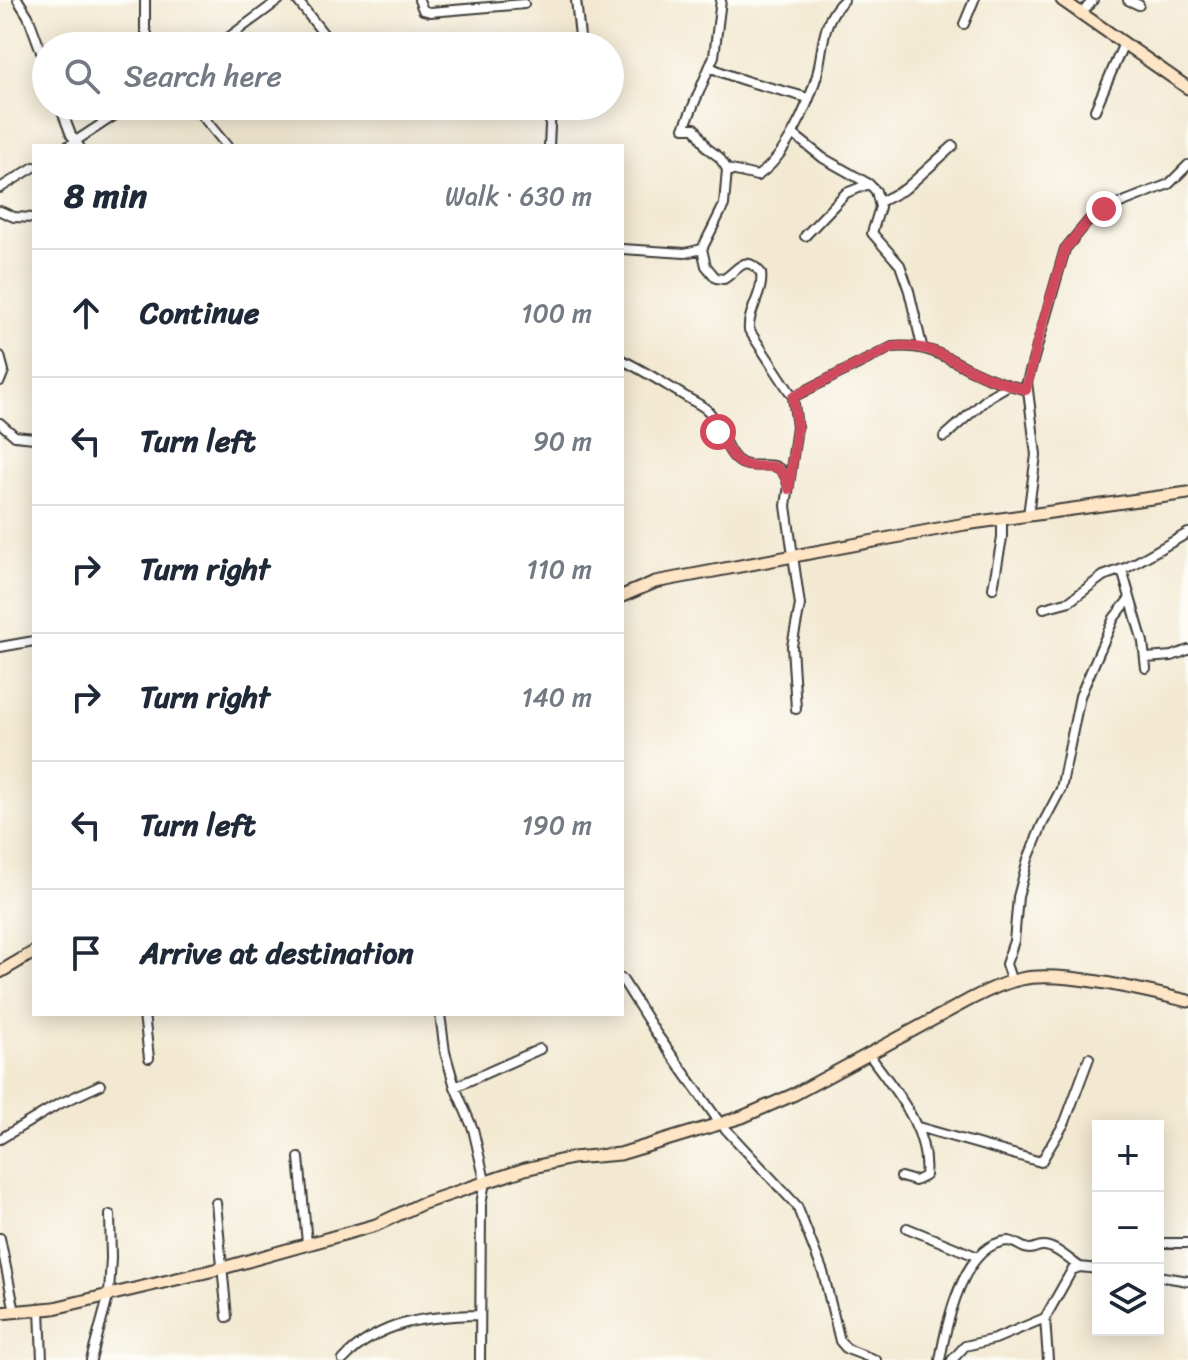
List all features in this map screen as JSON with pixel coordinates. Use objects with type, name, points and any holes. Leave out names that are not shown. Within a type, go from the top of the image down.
[{"type":"street","points":[[18,0],[34,32]]},
{"type":"street","points":[[145,0],[146,32]]},
{"type":"street","points":[[264,0],[277,2]]},
{"type":"street","points":[[297,0],[322,32]]},
{"type":"street","points":[[419,0],[423,10],[430,12],[524,4]]},
{"type":"street","points":[[576,0],[579,32]]},
{"type":"street","points":[[721,0],[710,67],[684,128],[695,128],[707,148],[719,157],[727,169],[724,205],[702,249],[706,266],[716,278],[724,279],[745,263],[753,265],[761,273],[759,295],[748,324],[749,330],[793,397],[797,427],[786,506],[800,605],[792,646],[796,709]]},
{"type":"street","points":[[727,169],[757,176],[793,134],[817,75],[829,19],[844,0]]},
{"type":"street","points":[[964,24],[974,0]]},
{"type":"street","points":[[1062,0],[1188,88]]},
{"type":"street","points":[[1081,14],[1093,0]]},
{"type":"street","points":[[1128,0],[1139,5]]},
{"type":"street","points":[[236,32],[277,2]]},
{"type":"street","points":[[1095,110],[1124,43]]},
{"type":"street","points":[[710,67],[737,80],[808,98]]},
{"type":"street","points":[[65,120],[74,144],[109,120]]},
{"type":"street","points":[[206,120],[225,144]]},
{"type":"street","points":[[549,144],[550,120]]},
{"type":"street","points":[[793,134],[823,158],[876,191],[880,202],[872,233],[900,265],[922,346]]},
{"type":"street","points":[[880,202],[905,189],[953,146]]},
{"type":"street","points":[[1028,515],[1036,455],[1026,390],[1065,249],[1095,213],[1169,184],[1188,165]]},
{"type":"street","points":[[0,188],[32,168]]},
{"type":"street","points":[[805,236],[846,193],[869,184]]},
{"type":"street","points":[[0,211],[14,217],[32,218]]},
{"type":"street","points":[[624,249],[685,253],[702,249]]},
{"type":"street","points":[[793,397],[892,347],[922,346],[944,354],[973,371],[1026,390]]},
{"type":"street","points":[[0,356],[4,371],[0,381]]},
{"type":"street","points":[[624,361],[711,413],[718,432],[736,460],[745,465],[775,466],[786,474],[789,489]]},
{"type":"street","points":[[944,437],[990,396],[1009,385]]},
{"type":"street","points":[[0,423],[15,436],[32,438]]},
{"type":"street","points":[[624,595],[655,582],[794,555],[1002,518],[1188,493]]},
{"type":"street","points":[[993,588],[1002,538],[1002,518]]},
{"type":"street","points":[[1044,608],[1070,601],[1103,576],[1122,570],[1188,533]]},
{"type":"street","points":[[1122,570],[1146,668]]},
{"type":"street","points":[[1012,982],[1006,957],[1014,941],[1018,897],[1028,859],[1061,789],[1080,696],[1114,618],[1130,598]]},
{"type":"street","points":[[0,647],[32,641]]},
{"type":"street","points":[[1146,658],[1172,656],[1188,650]]},
{"type":"street","points":[[0,972],[32,953]]},
{"type":"street","points":[[0,1313],[40,1309],[223,1268],[376,1225],[421,1204],[485,1181],[572,1158],[620,1154],[720,1123],[795,1094],[956,1006],[1012,982],[1037,977],[1077,980],[1188,1001]]},
{"type":"street","points":[[624,982],[720,1123],[797,1206],[823,1272],[843,1346],[876,1360]]},
{"type":"street","points":[[144,1016],[149,1058]]},
{"type":"street","points":[[440,1016],[445,1052],[455,1087],[473,1129],[485,1181],[481,1205],[480,1360]]},
{"type":"street","points":[[455,1087],[540,1049]]},
{"type":"street","points":[[868,1053],[918,1127],[925,1176],[915,1181],[901,1177]]},
{"type":"street","points":[[918,1127],[1041,1162],[1065,1122],[1089,1058]]},
{"type":"street","points":[[0,1139],[57,1105],[100,1085]]},
{"type":"street","points":[[299,1158],[307,1243]]},
{"type":"street","points":[[216,1203],[227,1317]]},
{"type":"street","points":[[91,1360],[109,1294],[110,1215]]},
{"type":"street","points":[[907,1228],[978,1257]]},
{"type":"street","points":[[0,1238],[15,1312]]},
{"type":"street","points":[[940,1360],[951,1309],[971,1264],[999,1243],[1013,1242],[1026,1249],[1051,1248],[1080,1267],[1092,1268]]},
{"type":"street","points":[[1164,1243],[1188,1243]]},
{"type":"street","points":[[1048,1360],[1045,1318],[1067,1275],[1080,1267]]},
{"type":"street","points":[[1164,1277],[1188,1281]]},
{"type":"street","points":[[40,1309],[42,1360]]},
{"type":"street","points":[[343,1360],[384,1329],[409,1321],[480,1315]]},
{"type":"street","points":[[952,1360],[965,1346],[995,1339],[1045,1318]]},
{"type":"route","points":[[718,432],[736,460],[745,465],[775,466],[786,474],[789,489],[797,427],[793,397],[892,347],[910,345],[935,350],[973,371],[1026,390],[1065,249],[1089,219],[1104,209]]}]
